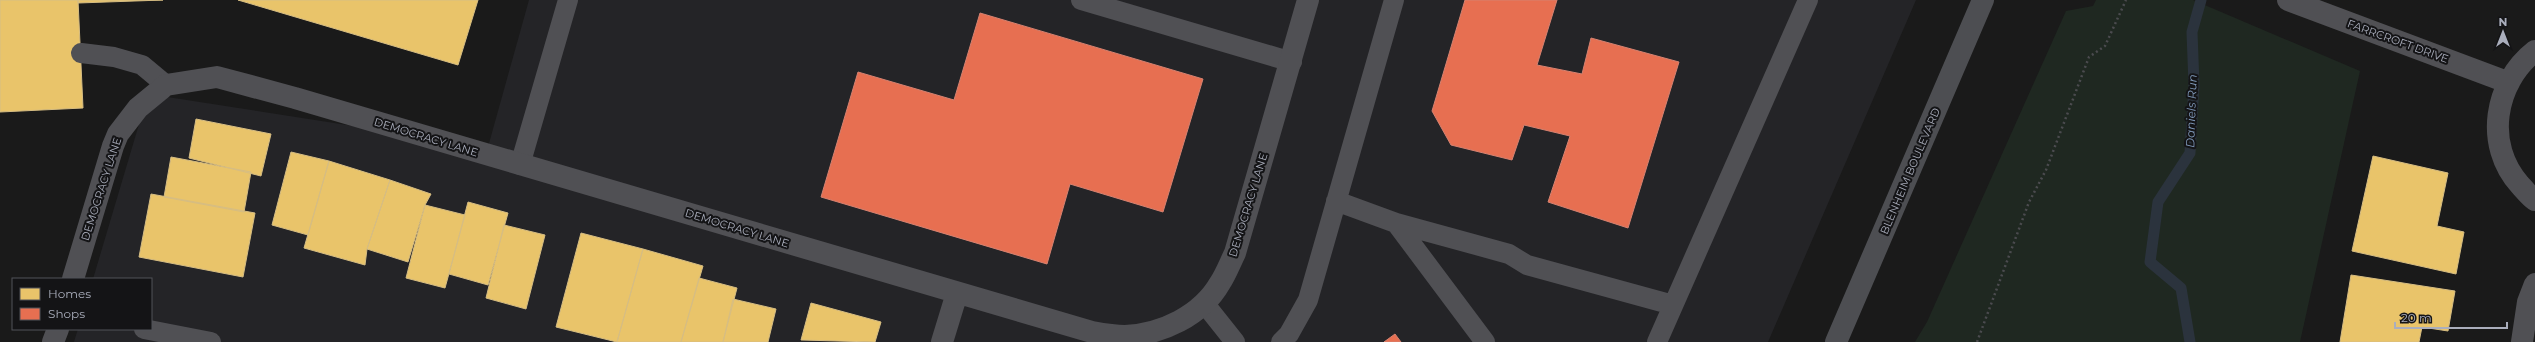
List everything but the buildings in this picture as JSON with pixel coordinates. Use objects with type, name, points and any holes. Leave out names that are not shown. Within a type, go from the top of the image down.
[{"type":"main road","name":"BLENHEIM BOULEVARD","points":[[1836,342],[1983,0]]},
{"type":"street","name":"DEMOCRACY LANE","points":[[73,278],[118,134],[138,108],[166,85],[216,77],[295,98],[1092,332],[1124,336],[1143,334],[1177,324],[1204,303],[1220,285],[1235,253],[1292,62],[1308,0]]},
{"type":"street","name":"FARRCROFT DRIVE","points":[[2288,0],[2507,82]]},
{"type":"street","points":[[2535,51],[2524,60],[2507,82],[2498,112],[2499,145],[2511,175],[2535,200]]},
{"type":"street","points":[[2522,342],[2528,302],[2535,284]]},
{"type":"street","points":[[942,342],[957,293]]},
{"type":"street","points":[[54,342],[58,330]]},
{"type":"lane","points":[[520,164],[568,0]]},
{"type":"lane","points":[[1081,0],[1292,62]]},
{"type":"lane","points":[[1281,342],[1289,334],[1308,300],[1394,0]]},
{"type":"lane","points":[[1657,342],[1808,0]]},
{"type":"lane","points":[[81,53],[114,57],[142,65],[166,85]]},
{"type":"lane","points":[[1336,201],[1396,223],[1509,254],[1527,265],[1673,305]]},
{"type":"lane","points":[[1396,223],[1485,342]]},
{"type":"lane","points":[[1204,303],[1234,342]]},
{"type":"lane","points":[[149,330],[211,342]]},
{"type":"path","points":[[1977,342],[2029,202],[2046,170],[2089,57],[2105,46],[2126,0]]},
{"type":"shaded area","points":[[529,0],[1916,0],[1768,342],[74,342],[78,330],[152,330],[152,278],[93,278],[148,94],[488,147]]},
{"type":"shaded area","points":[[2096,0],[2193,0],[2360,71],[2300,342],[1915,342],[1927,322],[2066,11],[2093,6]]},
{"type":"waterway","name":"Daniels Run","points":[[2190,342],[2181,288],[2150,262],[2158,202],[2190,153],[2194,85],[2192,32],[2201,0]]}]
